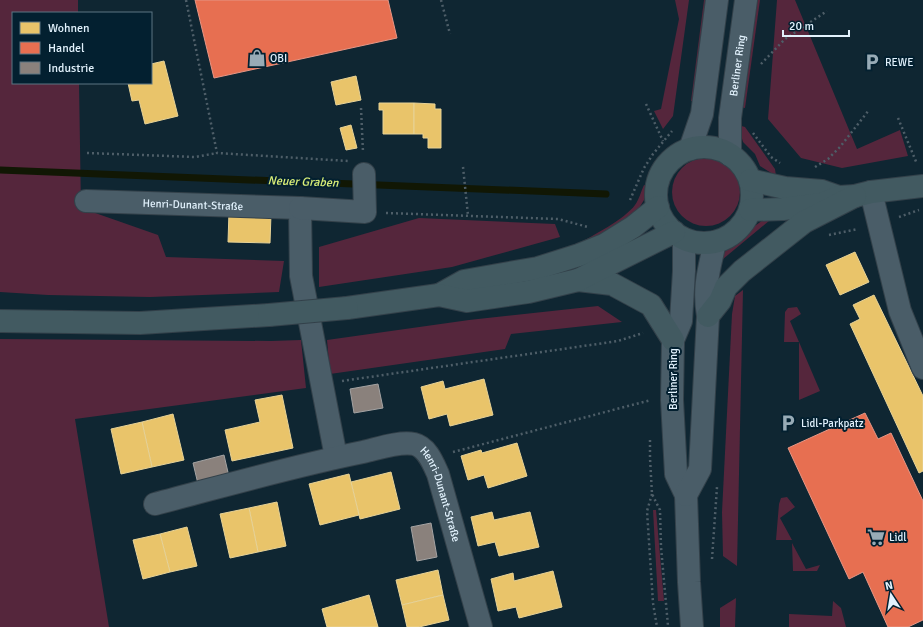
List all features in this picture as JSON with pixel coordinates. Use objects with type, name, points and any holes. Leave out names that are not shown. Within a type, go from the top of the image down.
[{"type":"main road","points":[[711,148],[730,155],[742,166],[750,180],[753,195],[750,210],[743,225],[730,236],[715,242],[699,243],[679,236],[664,221],[658,207],[657,189],[663,171],[674,158],[690,149],[711,148]]},
{"type":"main road","points":[[750,180],[785,188],[855,195]]},
{"type":"main road","points":[[750,210],[783,209],[822,204],[855,195],[923,186]]},
{"type":"main road","points":[[708,316],[720,301],[726,287],[742,271],[804,222],[855,195]]},
{"type":"main road","points":[[439,295],[464,282],[538,268],[579,255],[604,245],[633,227],[658,207]]},
{"type":"main road","points":[[0,321],[140,323],[269,316],[347,308],[439,295],[467,300],[528,292],[578,280],[679,236]]},
{"type":"main road","points":[[578,280],[612,284],[651,305],[673,340]]},
{"type":"street","points":[[690,149],[702,114],[717,0]]},
{"type":"street","name":"Berliner Ring","points":[[730,155],[730,118],[746,0]]},
{"type":"street","points":[[364,169],[365,204]]},
{"type":"street","points":[[855,195],[923,368]]},
{"type":"street","name":"Henri-Dunant-Straße","points":[[86,201],[300,208],[365,204]]},
{"type":"street","points":[[300,208],[301,276],[336,457]]},
{"type":"street","name":"Berliner Ring","points":[[679,236],[684,271],[681,321],[673,340],[672,400],[676,474],[686,495],[692,627]]},
{"type":"street","points":[[686,495],[700,469],[708,316],[705,300],[707,273],[715,242]]},
{"type":"street","name":"Henri-Dunant-Straße","points":[[155,504],[336,457],[403,444],[415,444],[425,451],[438,474],[481,627]]},
{"type":"path","points":[[186,0],[217,153]]},
{"type":"path","points":[[441,0],[450,34]]},
{"type":"path","points":[[760,65],[785,39],[826,11]]},
{"type":"path","points":[[646,104],[663,141]]},
{"type":"path","points":[[87,153],[195,157],[217,153],[338,159],[364,169],[361,108]]},
{"type":"path","points":[[812,169],[828,159],[840,147],[869,110]]},
{"type":"path","points":[[898,118],[917,164]]},
{"type":"path","points":[[628,202],[632,197],[644,168],[663,141],[673,130]]},
{"type":"path","points":[[752,132],[771,157],[781,164]]},
{"type":"path","points":[[463,167],[468,215]]},
{"type":"path","points":[[365,204],[468,215],[558,219],[595,229]]},
{"type":"path","points":[[322,384],[610,342],[644,333]]},
{"type":"path","points":[[430,458],[651,400]]},
{"type":"path","points":[[657,627],[653,603],[647,511],[652,494],[660,510],[661,547],[668,627]]},
{"type":"shaded area","points":[[0,0],[78,0],[78,12],[12,12],[12,84],[79,84],[81,208],[158,235],[166,257],[284,261],[279,292],[150,297],[48,295],[0,292]]},
{"type":"shaded area","points":[[675,0],[689,0],[673,116],[663,129],[654,111],[661,109],[679,19]]},
{"type":"shaded area","points":[[704,0],[711,0],[697,102],[691,101]]},
{"type":"shaded area","points":[[754,0],[760,0],[745,108],[740,107]]},
{"type":"shaded area","points":[[777,0],[795,0],[857,149],[900,130],[908,156],[842,168],[801,158],[768,119]]},
{"type":"shaded area","points":[[738,125],[745,127],[775,169],[776,176],[760,166],[755,154],[743,142]]},
{"type":"shaded area","points":[[706,158],[719,161],[730,168],[737,179],[740,192],[737,205],[730,216],[719,223],[706,226],[693,223],[682,216],[675,205],[672,192],[675,179],[682,168],[693,161]]},
{"type":"shaded area","points":[[644,185],[648,186],[644,200],[636,213],[602,236],[576,245],[624,216],[636,203]]},
{"type":"shaded area","points":[[775,216],[717,264],[721,255],[748,231],[763,220]]},
{"type":"shaded area","points":[[419,218],[555,224],[560,237],[452,267],[319,287],[319,247]]},
{"type":"shaded area","points":[[743,290],[737,566],[723,556],[722,512],[732,314],[735,296]]},
{"type":"shaded area","points":[[598,306],[622,322],[511,334],[505,349],[330,374],[327,340],[469,320]]},
{"type":"shaded area","points":[[797,307],[801,314],[790,321],[799,342],[784,342],[785,312],[788,308]]},
{"type":"shaded area","points":[[0,339],[301,340],[306,388],[75,419],[109,627],[0,627]]},
{"type":"shaded area","points":[[799,342],[820,391],[799,400]]},
{"type":"shaded area","points":[[787,497],[795,507],[780,518],[792,540],[776,540],[779,504],[781,498]]},
{"type":"shaded area","points":[[653,510],[656,510],[664,601],[658,601]]},
{"type":"shaded area","points":[[792,543],[806,569],[820,565],[817,571],[793,571]]},
{"type":"shaded area","points":[[736,598],[735,627],[720,627],[720,608]]},
{"type":"shaded area","points":[[833,601],[841,608],[846,627],[789,627],[789,614],[832,616]]},
{"type":"building: Wohnen","points":[[164,61],[178,116],[145,124],[139,100],[132,101],[128,84],[152,84],[152,64]]},
{"type":"building: Wohnen","points":[[356,76],[361,100],[336,105],[331,82]]},
{"type":"building: Wohnen","points":[[379,103],[414,103],[414,134],[383,134],[383,110],[379,110]]},
{"type":"building: Wohnen","points":[[414,103],[435,104],[435,109],[441,109],[441,148],[428,148],[428,138],[423,138],[423,134],[414,134]]},
{"type":"building: Wohnen","points":[[351,125],[357,148],[346,150],[340,128]]},
{"type":"building: Wohnen","points":[[229,212],[271,214],[270,243],[228,242]]},
{"type":"building: Wohnen","points":[[855,252],[869,282],[840,295],[826,265]]},
{"type":"building: Wohnen","points":[[874,295],[923,396],[923,471],[919,473],[850,324],[860,319],[853,305]]},
{"type":"building: Wohnen","points":[[484,379],[493,415],[450,426],[447,414],[429,419],[421,387],[443,381],[445,389]]},
{"type":"building: Wohnen","points":[[282,395],[293,448],[232,461],[225,430],[260,422],[255,400]]},
{"type":"building: Wohnen","points":[[173,414],[184,460],[152,467],[142,422]]},
{"type":"building: Wohnen","points":[[142,422],[152,467],[121,474],[111,429]]},
{"type":"building: Wohnen","points":[[517,443],[527,476],[488,488],[484,475],[468,480],[461,456],[481,450],[482,453]]},
{"type":"building: Wohnen","points":[[391,472],[400,509],[360,519],[351,482]]},
{"type":"building: Wohnen","points":[[349,474],[359,515],[320,525],[309,484]]},
{"type":"building: Wohnen","points":[[277,502],[286,546],[258,552],[249,508]]},
{"type":"building: Wohnen","points":[[249,508],[258,552],[230,558],[220,514]]},
{"type":"building: Wohnen","points":[[492,512],[494,520],[530,512],[539,547],[499,556],[495,542],[478,546],[471,517]]},
{"type":"building: Wohnen","points":[[187,527],[197,566],[170,572],[160,534]]},
{"type":"building: Wohnen","points":[[160,534],[170,572],[143,579],[133,540]]},
{"type":"building: Wohnen","points":[[438,570],[443,595],[402,605],[396,580]]},
{"type":"building: Wohnen","points":[[553,571],[562,607],[519,618],[516,607],[498,611],[491,579],[513,573],[514,581]]},
{"type":"building: Wohnen","points":[[369,595],[378,627],[327,627],[322,609]]},
{"type":"building: Wohnen","points":[[443,595],[449,620],[419,627],[407,627],[402,605]]},
{"type":"building: Handel","name":"OBI","points":[[195,0],[388,0],[397,38],[214,78]]},
{"type":"building: Handel","name":"Lidl","points":[[865,413],[878,439],[891,433],[923,501],[923,620],[908,627],[888,627],[863,572],[849,579],[788,448]]},
{"type":"building: Industrie","points":[[378,384],[383,408],[354,413],[350,389]]},
{"type":"building: Industrie","points":[[224,455],[230,481],[199,488],[193,463]]},
{"type":"building: Industrie","points":[[431,523],[437,557],[417,561],[411,527]]},
{"type":"waterway","name":"Neuer Graben","points":[[0,170],[606,194]]},
{"type":"place","name":"OBI","points":[[257,58]]},
{"type":"place","name":"REWE","points":[[872,62]]},
{"type":"place","name":"Lidl-Parkpatz","points":[[788,423]]},
{"type":"place","name":"Lidl","points":[[876,537]]}]
